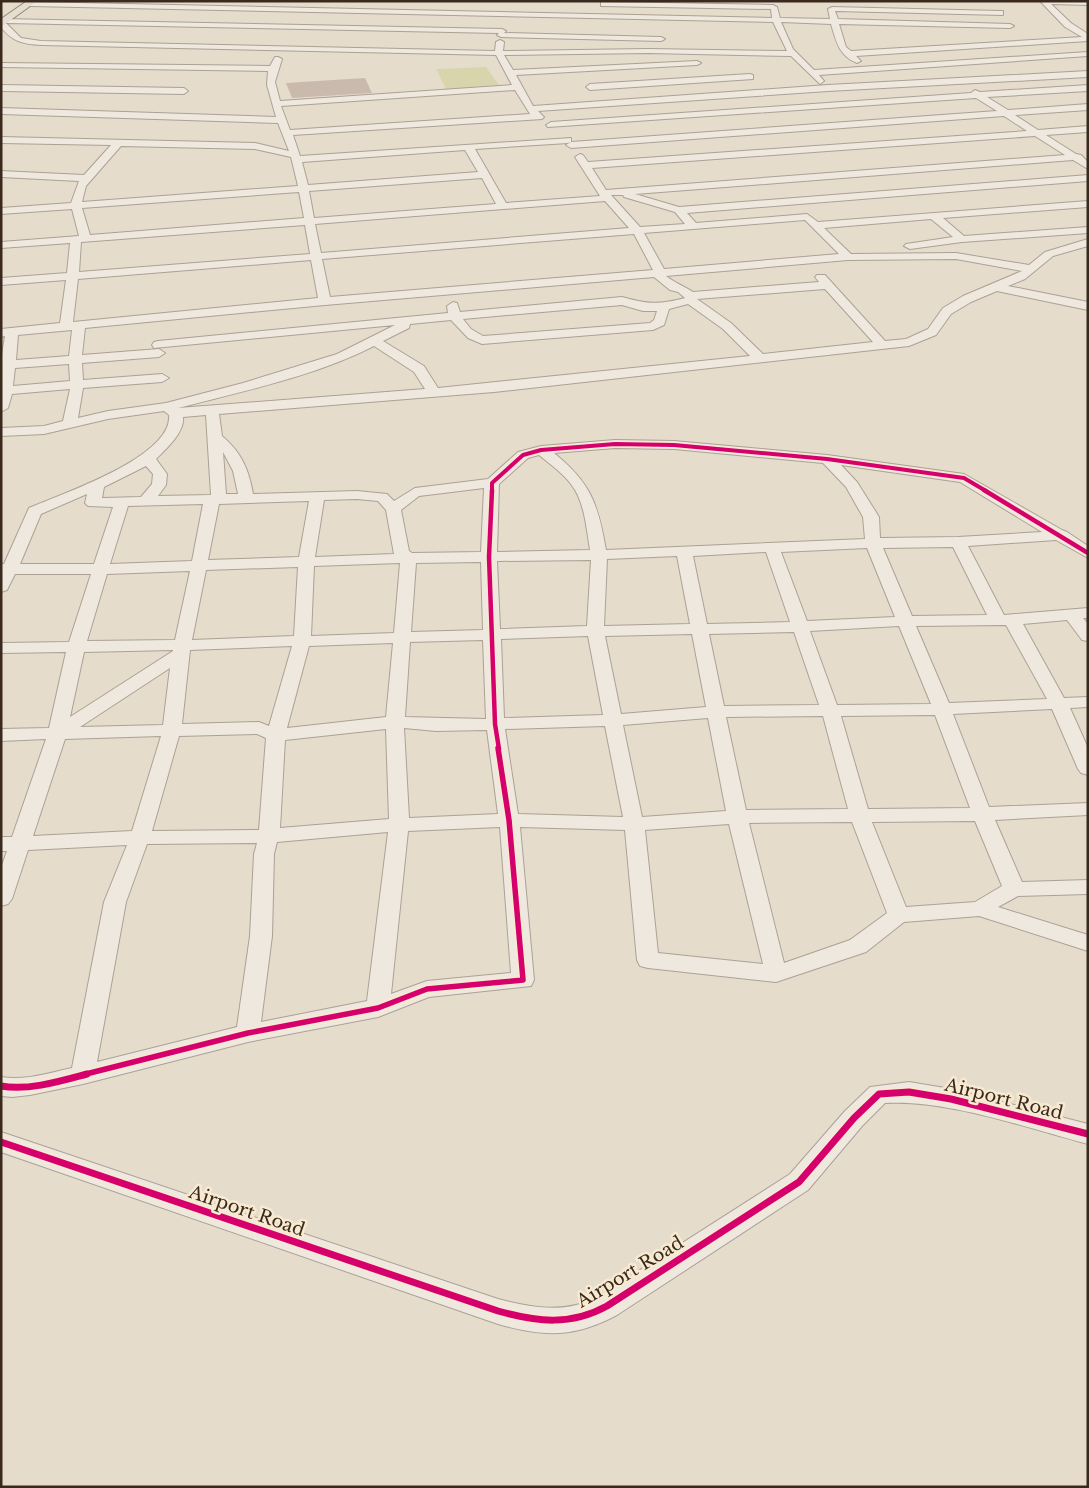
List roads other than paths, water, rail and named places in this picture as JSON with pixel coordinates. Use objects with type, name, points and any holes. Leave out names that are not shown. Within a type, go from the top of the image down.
[{"type":"main road","points":[[3,23],[24,6]]},
{"type":"street","points":[[350,36],[374,1]]},
{"type":"street","points":[[889,1],[893,10]]},
{"type":"street","points":[[993,1],[1000,13],[1018,30],[1041,42]]},
{"type":"street","points":[[1044,2],[1088,3]]},
{"type":"street","points":[[1044,2],[1068,25],[1088,38]]},
{"type":"street","points":[[9,39],[55,3]]},
{"type":"street","points":[[24,6],[55,3],[232,4],[368,10],[509,13],[641,28],[669,39]]},
{"type":"street","points":[[514,3],[501,33],[499,53],[534,112],[570,142],[637,230],[658,273],[674,288],[681,289],[727,326],[761,359]]},
{"type":"street","points":[[644,3],[641,28],[648,51],[658,66]]},
{"type":"street","points":[[187,46],[232,4]]},
{"type":"street","points":[[594,4],[773,4],[778,42],[843,104],[898,141]]},
{"type":"street","points":[[868,68],[847,54],[842,48],[833,22],[831,5],[893,10],[1000,13]]},
{"type":"street","points":[[9,39],[3,23],[210,25],[501,33],[776,21],[1018,30]]},
{"type":"street","points":[[1068,25],[1088,24]]},
{"type":"street","points":[[847,54],[1088,38]]},
{"type":"street","points":[[9,39],[41,43],[284,50],[499,53],[648,51],[793,56]]},
{"type":"street","points":[[340,51],[345,43]]},
{"type":"street","points":[[120,67],[143,45]]},
{"type":"street","points":[[284,50],[273,69],[271,83],[281,120],[296,157],[311,222],[314,255],[325,301],[316,316]]},
{"type":"street","points":[[558,52],[602,103]]},
{"type":"street","points":[[812,73],[1088,54]]},
{"type":"street","points":[[724,62],[793,56]]},
{"type":"street","points":[[1060,56],[1088,72]]},
{"type":"street","points":[[510,73],[705,63]]},
{"type":"street","points":[[929,64],[1088,166]]},
{"type":"street","points":[[1,65],[273,69]]},
{"type":"street","points":[[739,67],[768,92]]},
{"type":"street","points":[[183,96],[191,68]]},
{"type":"street","points":[[255,146],[287,135],[534,112],[602,103],[1088,72]]},
{"type":"street","points":[[590,87],[750,77]]},
{"type":"street","points":[[277,104],[519,87]]},
{"type":"street","points":[[1,88],[121,91],[183,96],[281,120]]},
{"type":"street","points":[[551,125],[1088,88]]},
{"type":"street","points":[[94,118],[121,91]]},
{"type":"street","points":[[1,111],[94,118],[183,96]]},
{"type":"street","points":[[687,98],[845,254],[956,256],[1032,269]]},
{"type":"street","points":[[1,140],[74,138],[119,142],[255,146],[296,157],[722,134],[1088,107]]},
{"type":"street","points":[[586,165],[743,155],[898,141],[1088,129]]},
{"type":"street","points":[[70,422],[77,385],[72,325],[72,275],[80,239],[76,205],[81,185],[119,142]]},
{"type":"street","points":[[844,146],[905,192]]},
{"type":"street","points":[[469,148],[483,175],[503,206]]},
{"type":"street","points":[[1,245],[503,206],[762,173],[878,171],[1088,156]]},
{"type":"street","points":[[1,182],[6,175],[86,178]]},
{"type":"street","points":[[1,211],[483,175]]},
{"type":"street","points":[[609,194],[679,210],[1088,178]]},
{"type":"street","points":[[994,186],[1023,208]]},
{"type":"street","points":[[1,282],[637,230],[934,216],[1088,204]]},
{"type":"street","points":[[679,210],[693,226]]},
{"type":"street","points":[[934,216],[962,240]]},
{"type":"street","points":[[325,301],[807,261],[845,254],[962,240],[1088,230]]},
{"type":"street","points":[[4,391],[77,385],[167,397],[212,410],[434,393],[883,346],[924,338],[932,332],[947,311],[967,299],[998,288],[1032,269],[1049,254],[1069,246],[1088,242]]},
{"type":"street","points":[[807,261],[883,346]]},
{"type":"street","points":[[4,365],[75,358],[158,335],[316,316],[416,319],[622,301],[643,307],[666,306],[690,298],[828,285]]},
{"type":"street","points":[[448,290],[452,298],[453,315],[472,337],[482,340],[653,326],[660,322],[666,306],[664,301],[674,288]]},
{"type":"street","points":[[998,288],[1088,306]]},
{"type":"street","points":[[1,408],[4,391],[7,332],[72,325],[158,335],[316,316]]},
{"type":"street","points":[[1,432],[44,430],[167,397],[298,372],[342,357],[416,319]]},
{"type":"street","points":[[1,587],[6,569],[34,511],[97,485],[148,459],[163,444],[177,424],[167,397],[158,335]]},
{"type":"street","points":[[374,341],[392,350],[419,369],[434,393]]},
{"type":"street","points":[[84,1075],[115,902],[140,837],[172,729],[183,649],[215,499],[215,437],[212,410]]},
{"type":"street","points":[[215,437],[231,450],[242,468],[246,498]]},
{"type":"street","points":[[393,509],[415,492],[492,482],[523,455],[541,450],[615,444],[674,445],[827,459],[964,478],[1062,535],[1088,553]]},
{"type":"street","points":[[541,450],[561,466],[582,490],[594,526],[600,555],[595,631],[615,720],[634,824],[648,960],[776,974],[858,946],[900,914],[979,909],[1088,942]]},
{"type":"street","points":[[146,501],[159,485],[160,474],[148,459]]},
{"type":"street","points":[[827,459],[852,485],[871,517],[873,543],[942,709],[982,814],[995,838],[1014,889]]},
{"type":"street","points":[[1,1086],[12,1088],[30,1086],[84,1075],[248,1032],[378,1008],[426,989],[523,980],[509,820],[495,724],[489,557],[492,482]]},
{"type":"street","points":[[97,485],[92,503],[317,495],[357,495],[382,498],[393,509],[401,553],[408,558]]},
{"type":"street","points":[[248,1032],[261,936],[264,854],[269,836],[276,736],[302,640],[306,563],[317,495]]},
{"type":"street","points":[[1,899],[10,843],[57,735],[76,648],[122,502]]},
{"type":"street","points":[[6,569],[102,569],[408,558],[600,555],[873,543],[958,542],[1062,535]]},
{"type":"street","points":[[958,542],[1058,703],[1088,769]]},
{"type":"street","points":[[772,548],[830,710],[860,816],[900,914]]},
{"type":"street","points":[[684,552],[737,817],[776,974]]},
{"type":"street","points":[[378,1008],[400,825],[395,722],[408,558]]},
{"type":"street","points":[[1,648],[183,649],[302,640],[800,626],[906,621],[1005,620],[1080,614],[1088,636]]},
{"type":"street","points":[[57,735],[183,649]]},
{"type":"street","points":[[1,735],[57,735],[172,729],[259,728],[276,736],[395,722],[436,725],[495,724],[615,720],[716,712],[942,709],[1088,702]]},
{"type":"street","points":[[10,843],[98,841],[140,837],[163,839],[269,836],[400,825],[509,820],[634,824],[737,817],[982,814],[1088,809]]},
{"type":"street","points":[[979,909],[1014,889],[1088,887]]},
{"type":"street","name":"Airport Road","points":[[1,1142],[453,1296],[521,1317],[548,1321],[577,1319],[607,1306],[633,1288],[655,1277],[799,1182],[854,1118],[879,1094],[909,1092],[951,1099],[1088,1134]]}]
